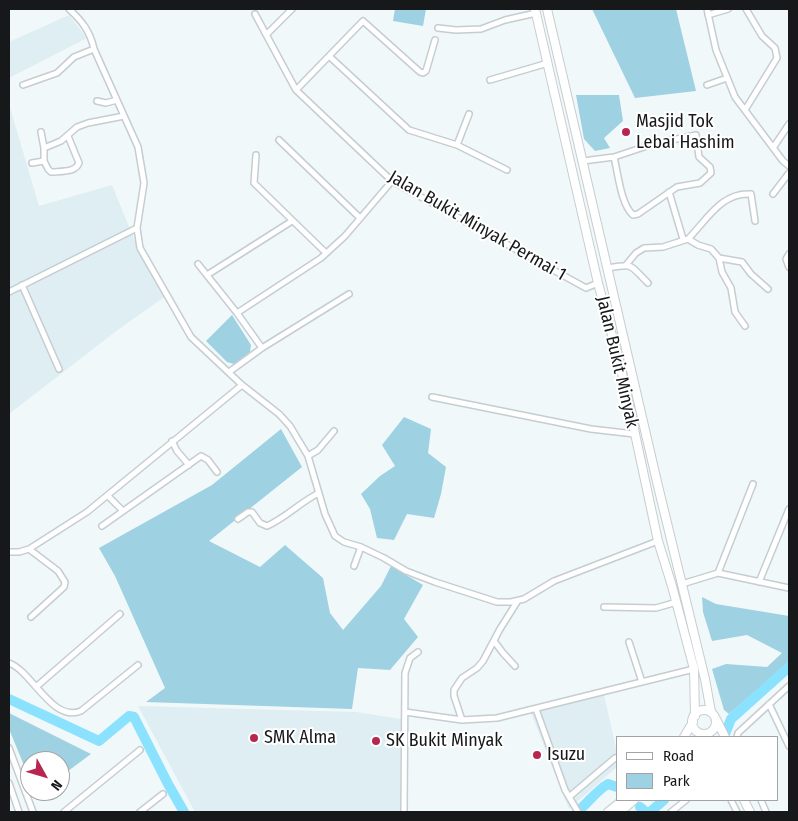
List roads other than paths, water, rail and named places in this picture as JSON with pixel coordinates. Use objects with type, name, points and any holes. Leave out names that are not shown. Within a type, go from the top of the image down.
[{"type":"main road","name":"Jalan Bukit Minyak","points":[[547,9],[713,714]]},
{"type":"main road","name":"Jalan Bukit Minyak","points":[[536,11],[598,283],[622,373],[658,541],[677,602],[694,669],[694,719]]},
{"type":"main road","points":[[545,49],[548,51],[552,50],[556,45]]},
{"type":"main road","points":[[548,63],[555,58],[559,60]]},
{"type":"main road","points":[[685,736],[694,719],[703,710],[713,714],[723,734]]},
{"type":"main road","points":[[694,719],[696,730],[706,735],[716,725],[713,714]]},
{"type":"main road","points":[[608,812],[622,801]]},
{"type":"main road","points":[[620,812],[633,801]]},
{"type":"street","points":[[69,9],[90,34],[94,49],[138,146],[144,182],[137,228],[140,248],[192,337],[242,385],[279,414],[290,426],[308,456],[334,536],[384,558],[406,571],[435,582],[497,602],[518,602]]},
{"type":"street","points":[[267,34],[292,9]]},
{"type":"street","points":[[707,9],[716,50],[735,97],[773,148],[789,166]]},
{"type":"street","points":[[708,15],[728,9]]},
{"type":"street","points":[[745,110],[777,58],[775,48],[762,36],[746,9]]},
{"type":"street","points":[[438,28],[456,30],[482,29],[536,11]]},
{"type":"street","name":"Jalan Bukit Minyak Permai 1","points":[[255,14],[296,90],[392,181],[586,288],[598,283]]},
{"type":"street","points":[[296,90],[363,21],[423,73],[426,71],[435,40]]},
{"type":"street","points":[[23,85],[57,73],[74,58],[94,49]]},
{"type":"street","points":[[329,56],[409,130],[457,145],[507,170]]},
{"type":"street","points":[[490,80],[548,63]]},
{"type":"street","points":[[708,85],[727,78]]},
{"type":"street","points":[[97,101],[106,103],[117,100]]},
{"type":"street","points":[[457,145],[468,114]]},
{"type":"street","points":[[44,148],[61,141],[77,127],[124,116]]},
{"type":"street","points":[[773,148],[789,124]]},
{"type":"street","points":[[41,132],[44,160],[51,172],[74,170],[80,163],[68,136]]},
{"type":"street","points":[[583,162],[614,157],[653,144],[696,135],[699,157],[710,167],[710,172],[700,183],[677,187],[634,215],[629,212],[626,204],[614,157]]},
{"type":"street","points":[[279,140],[360,218]]},
{"type":"street","points":[[256,154],[254,183],[326,253]]},
{"type":"street","points":[[32,163],[44,160]]},
{"type":"street","points":[[773,194],[789,173]]},
{"type":"street","points":[[237,312],[315,263],[345,236],[392,181]]},
{"type":"street","points":[[669,192],[686,239],[704,248],[711,249],[719,258],[722,272],[732,288],[735,312],[745,326]]},
{"type":"street","points":[[626,265],[636,253],[644,248],[663,247],[686,239],[704,222],[716,206],[736,195],[751,194],[755,221]]},
{"type":"street","points":[[207,275],[292,221]]},
{"type":"street","points":[[9,292],[137,228]]},
{"type":"street","points":[[789,254],[786,259],[789,267]]},
{"type":"street","points":[[719,258],[742,262],[751,274],[768,289]]},
{"type":"street","points":[[198,264],[237,312],[262,348]]},
{"type":"street","points":[[608,268],[626,265],[636,268],[648,283]]},
{"type":"street","points":[[22,285],[59,368]]},
{"type":"street","points":[[229,372],[262,348],[349,294]]},
{"type":"street","points":[[9,552],[29,549],[78,518],[108,496],[242,385]]},
{"type":"street","points":[[432,398],[591,429],[634,434]]},
{"type":"street","points":[[308,456],[318,450],[334,432]]},
{"type":"street","points":[[172,442],[189,465]]},
{"type":"street","points":[[102,526],[201,456],[217,472]]},
{"type":"street","points":[[718,573],[753,484]]},
{"type":"street","points":[[238,519],[248,512],[252,512],[260,523],[267,526],[274,523],[306,499],[319,493]]},
{"type":"street","points":[[108,496],[123,511]]},
{"type":"street","points":[[759,582],[789,509]]},
{"type":"street","points":[[462,720],[454,696],[454,690],[462,678],[477,668],[483,661],[518,602],[554,581],[658,541]]},
{"type":"street","points":[[354,566],[361,548]]},
{"type":"street","points":[[29,549],[58,571],[65,582],[64,587],[31,617]]},
{"type":"street","points":[[682,584],[718,573],[789,588]]},
{"type":"street","points":[[604,607],[649,608],[677,602]]},
{"type":"street","points":[[36,687],[120,614]]},
{"type":"street","points":[[494,641],[515,666]]},
{"type":"street","points":[[629,642],[642,682]]},
{"type":"street","points":[[404,811],[405,673],[410,658],[418,652]]},
{"type":"street","points":[[9,663],[17,666],[48,701],[70,713],[81,711],[138,665]]},
{"type":"street","points":[[406,712],[462,720],[488,720],[694,669]]},
{"type":"street","points":[[737,736],[738,733],[789,686]]},
{"type":"street","points":[[769,704],[789,746]]},
{"type":"street","points":[[536,709],[568,797],[578,812]]},
{"type":"street","points":[[9,748],[33,812]]},
{"type":"street","points":[[64,812],[140,750]]},
{"type":"street","points":[[568,797],[615,758]]},
{"type":"street","points":[[9,783],[20,812]]},
{"type":"street","points":[[140,812],[164,794]]},
{"type":"street","points":[[671,812],[685,801]]},
{"type":"street","points":[[678,806],[680,812]]},
{"type":"waterway","points":[[724,736],[731,719],[789,667]]},
{"type":"waterway","points":[[9,699],[99,741],[129,716],[134,717],[184,812]]},
{"type":"waterway","points":[[577,812],[608,784],[616,787]]},
{"type":"waterway","points":[[650,812],[663,801]]},
{"type":"waterway","points":[[640,807],[646,812]]},
{"type":"place","name":"Masjid Tok Lebai Hashim","points":[[626,132]]},
{"type":"place","name":"SMK Alma","points":[[254,738]]},
{"type":"place","name":"SK Bukit Minyak","points":[[376,741]]},
{"type":"place","name":"Isuzu","points":[[537,755]]}]
